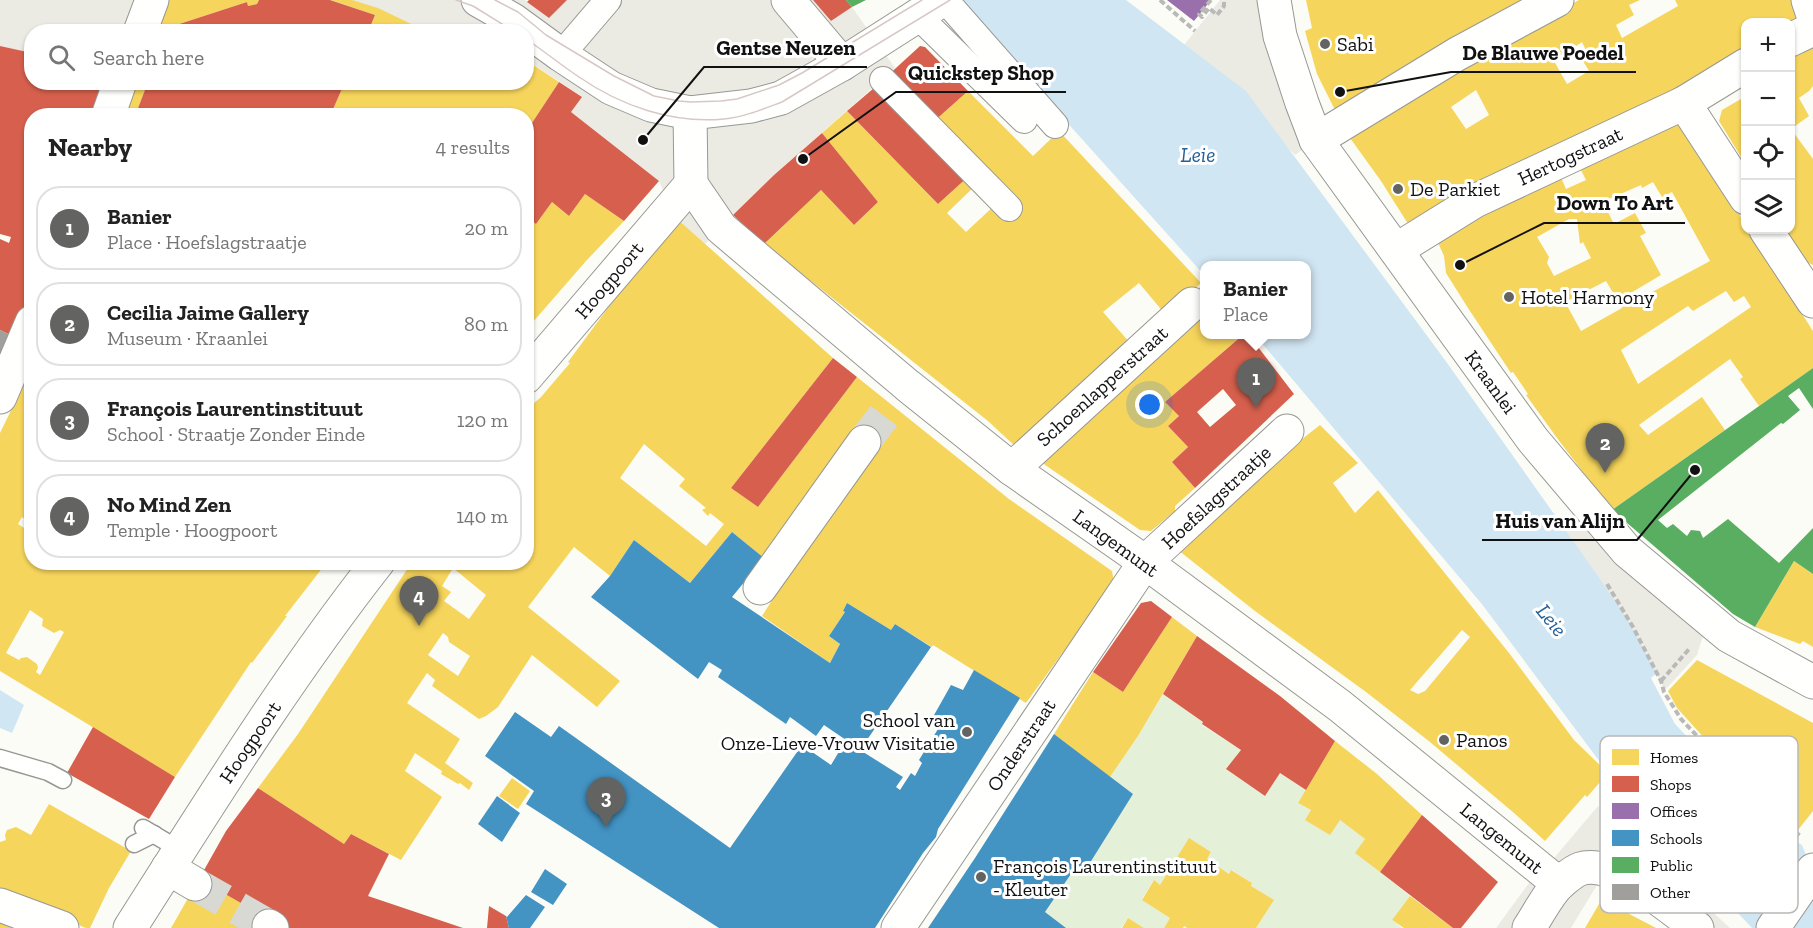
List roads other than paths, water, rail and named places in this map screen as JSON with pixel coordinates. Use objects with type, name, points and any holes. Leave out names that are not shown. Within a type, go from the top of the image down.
[{"type":"street","points":[[143,24],[152,0]]},
{"type":"street","points":[[478,0],[519,24]]},
{"type":"street","points":[[553,49],[608,0]]},
{"type":"street","points":[[788,0],[842,64]]},
{"type":"street","name":"Kraanlei","points":[[1274,0],[1280,36],[1316,140],[1533,440],[1627,551],[1729,636],[1813,682]]},
{"type":"street","points":[[1316,140],[1457,54],[1557,0]]},
{"type":"street","points":[[1808,0],[1813,15]]},
{"type":"street","points":[[534,35],[611,88],[651,105],[690,113],[751,106],[781,98],[842,64],[934,5]]},
{"type":"street","points":[[934,5],[1024,120]]},
{"type":"street","points":[[934,5],[1055,124]]},
{"type":"street","points":[[1795,38],[1813,29]]},
{"type":"street","name":"Hertogstraat","points":[[1396,250],[1475,201],[1684,103],[1741,68]]},
{"type":"street","points":[[883,80],[1009,208]]},
{"type":"street","points":[[111,108],[117,90]]},
{"type":"street","points":[[1684,103],[1741,190]]},
{"type":"street","points":[[690,113],[691,184]]},
{"type":"street","name":"Hoogpoort","points":[[534,368],[691,184]]},
{"type":"street","name":"Langemunt","points":[[691,184],[721,228],[899,395],[1012,469],[1145,562],[1340,706],[1559,884]]},
{"type":"street","points":[[1769,234],[1813,302]]},
{"type":"street","name":"Schoenlapperstraat","points":[[1012,469],[1192,304]]},
{"type":"street","points":[[0,397],[24,341]]},
{"type":"street","name":"Hoefslagstraatje","points":[[1145,562],[1287,431]]},
{"type":"street","points":[[760,588],[864,442]]},
{"type":"street","name":"Onderstraat","points":[[898,928],[1145,562]]},
{"type":"street","name":"Hoogpoort","points":[[130,928],[168,853],[372,570]]},
{"type":"street","points":[[1529,928],[1559,884],[1580,869],[1600,869]]},
{"type":"street","points":[[1798,892],[1813,870]]},
{"type":"street","points":[[0,905],[62,928]]},
{"type":"street","points":[[1677,913],[1697,928]]},
{"type":"street","points":[[1773,928],[1783,913]]},
{"type":"lane","points":[[0,758],[48,772],[63,780]]},
{"type":"lane","points":[[134,844],[168,853]]},
{"type":"water","name":"Leie","points":[[957,0],[1126,0],[1246,91],[1445,360],[1598,576],[1629,622],[1657,673],[1651,678],[1675,724],[1687,736],[1600,736],[1600,762],[1481,603],[1258,339],[1311,339],[1311,261],[1200,261],[1200,270]]},
{"type":"water","points":[[0,690],[24,705],[12,733],[0,728]]},
{"type":"water","name":"Leie","points":[[1798,843],[1802,845],[1806,855],[1813,861],[1813,928],[1752,928],[1738,913],[1798,913]]},
{"type":"tunnel","points":[[864,442],[892,405]]},
{"type":"tunnel","points":[[195,884],[269,926]]},
{"type":"tram line","points":[[456,0],[473,6],[502,24]]},
{"type":"tram line","points":[[495,0],[518,12],[533,24]]},
{"type":"tram line","points":[[534,25],[546,35],[614,76],[654,96],[691,102],[721,101],[737,99],[779,85],[922,0]]},
{"type":"tram line","points":[[534,45],[595,87],[630,104],[667,116],[686,119],[724,119],[746,115],[782,102],[950,0]]},
{"type":"place","name":"Sabi","points":[[1325,44]]},
{"type":"place","name":"De Blauwe Poedel","points":[[1340,92]]},
{"type":"place","name":"Gentse Neuzen","points":[[643,140]]},
{"type":"place","name":"Quickstep Shop","points":[[803,159]]},
{"type":"place","name":"De Parkiet","points":[[1398,189]]},
{"type":"place","name":"Down To Art","points":[[1460,265]]},
{"type":"place","name":"Hotel Harmony","points":[[1509,297]]},
{"type":"place","name":"Banier","points":[[1256,408]]},
{"type":"place","name":"Huis van Alijn","points":[[1695,470]]},
{"type":"place","name":"Cecilia Jaime Gallery","points":[[1605,473]]},
{"type":"place","name":"No Mind Zen","points":[[419,626]]},
{"type":"place","name":"School van Onze-Lieve-Vrouw Visitatie","points":[[967,732]]},
{"type":"place","name":"Panos","points":[[1444,740]]},
{"type":"place","name":"François Laurentinstituut","points":[[606,827]]},
{"type":"place","name":"François Laurentinstituut - Kleuter","points":[[981,877]]}]
